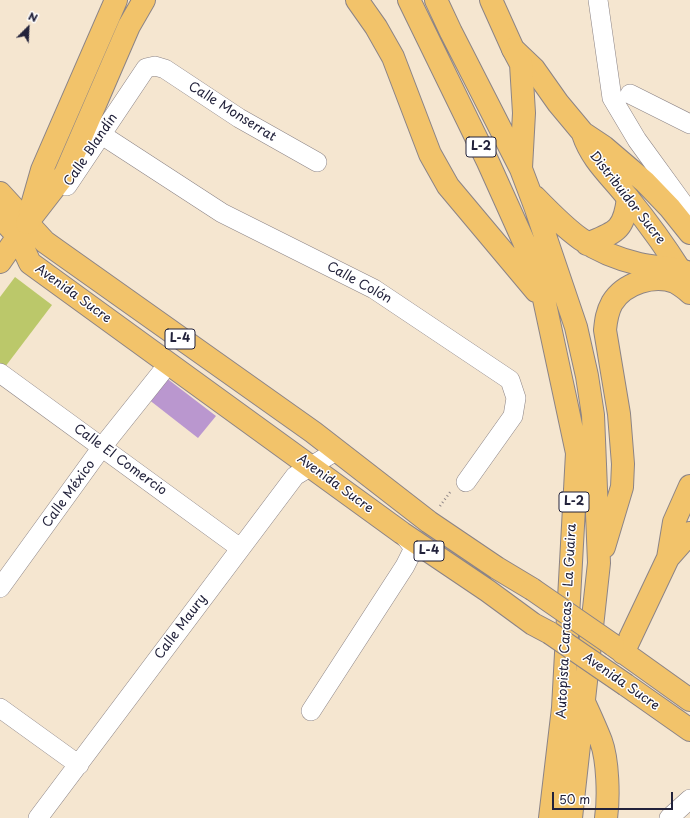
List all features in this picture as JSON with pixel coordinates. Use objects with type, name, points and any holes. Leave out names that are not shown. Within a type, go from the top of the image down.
[{"type":"main road","points":[[22,229],[42,170],[116,0]]},
{"type":"main road","points":[[0,262],[22,229],[65,174],[129,26],[144,0]]},
{"type":"main road","points":[[357,0],[376,27],[393,57],[430,154],[448,186],[528,283],[544,299]]},
{"type":"main road","name":"Autopista Caracas - La Guaira","points":[[408,0],[491,169],[524,242],[544,299],[577,453],[563,708],[550,818]]},
{"type":"main road","name":"Autopista Caracas - La Guaira","points":[[436,0],[521,169],[576,327],[587,376],[593,415],[599,563],[571,818]]},
{"type":"main road","points":[[491,0],[513,49],[522,64],[524,113],[521,169]]},
{"type":"main road","points":[[513,49],[534,69],[558,103],[582,132]]},
{"type":"main road","name":"Distribuidor Sucre","points":[[582,132],[587,146],[595,160],[650,225],[687,276]]},
{"type":"main road","name":"Distribuidor Sucre","points":[[582,132],[604,147],[645,182],[670,208],[690,233]]},
{"type":"main road","points":[[529,190],[562,225],[587,244],[601,252],[619,259],[687,276]]},
{"type":"main road","name":"Avenida Sucre","points":[[0,193],[22,229],[30,262],[402,533],[690,730]]},
{"type":"main road","points":[[587,244],[617,230],[622,224],[628,198]]},
{"type":"main road","name":"Avenida Sucre","points":[[0,217],[45,242],[306,428],[429,522],[497,568],[532,589],[690,700]]},
{"type":"main road","points":[[599,563],[622,487],[623,464],[619,414],[605,330],[606,318],[613,302],[622,293],[638,282],[650,280],[675,282],[690,293]]},
{"type":"main road","points":[[668,558],[674,522],[690,486]]},
{"type":"main road","points":[[618,649],[668,558],[690,533]]},
{"type":"main road","name":"Autopista Caracas - La Guaira","points":[[583,700],[602,743],[606,766],[607,815]]},
{"type":"street","points":[[598,0],[612,98],[637,140],[689,207]]},
{"type":"street","name":"Calle Monserrat","points":[[146,68],[156,66],[165,69],[239,118],[317,162]]},
{"type":"street","name":"Calle Blandín","points":[[22,229],[53,205],[102,135],[146,68]]},
{"type":"street","points":[[630,94],[690,124]]},
{"type":"street","name":"Calle Colón","points":[[102,135],[222,213],[374,289],[510,380],[516,398],[513,416],[466,482]]},
{"type":"street","name":"Calle México","points":[[0,588],[102,447],[169,363]]},
{"type":"street","name":"Calle El Comercio","points":[[0,373],[240,548]]},
{"type":"street","name":"Calle Maury","points":[[38,818],[295,476],[309,466],[336,451]]},
{"type":"street","points":[[311,711],[405,566],[414,548],[402,533]]},
{"type":"street","points":[[0,708],[79,764]]},
{"type":"street","points":[[676,816],[690,799]]},
{"type":"path","points":[[429,522],[459,480],[466,482]]},
{"type":"green space","points":[[15,277],[52,305],[5,367],[0,363],[0,297]]},
{"type":"building","points":[[165,377],[216,416],[198,438],[148,399]]}]
